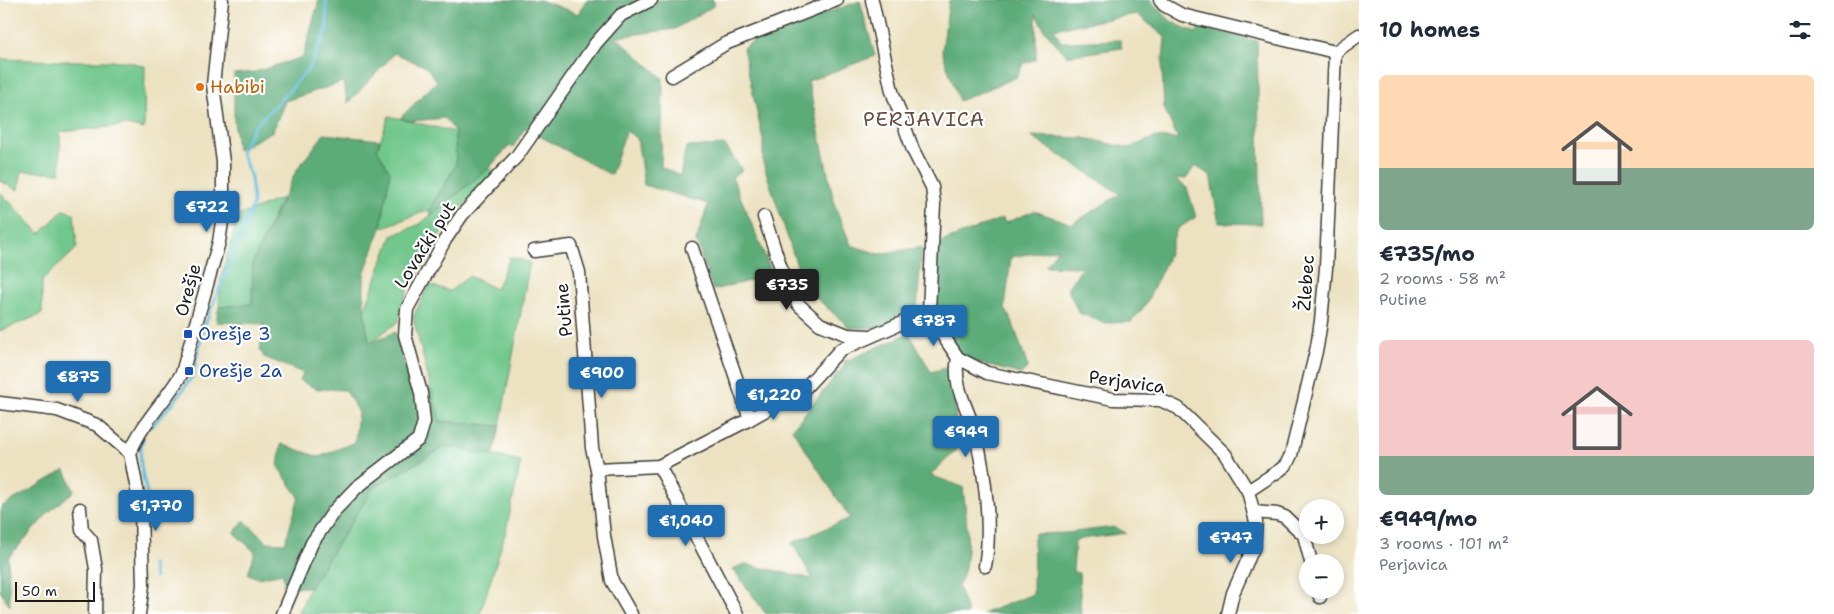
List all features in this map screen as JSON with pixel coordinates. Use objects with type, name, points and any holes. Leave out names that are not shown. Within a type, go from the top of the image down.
[{"type":"street","name":"Orešje","points":[[130,452],[136,437],[146,422],[172,392],[182,373],[219,242],[224,191],[223,162],[213,85],[222,0]]},
{"type":"street","name":"Lovački put","points":[[282,614],[312,543],[334,511],[356,488],[420,439],[424,422],[421,393],[405,335],[407,309],[445,240],[462,215],[517,156],[596,43],[621,15],[651,0]]},
{"type":"street","points":[[672,76],[725,44],[837,0]]},
{"type":"street","points":[[597,468],[659,466],[750,419],[804,388],[840,350],[929,310],[934,204],[932,187],[913,150],[892,91],[872,0]]},
{"type":"street","points":[[1160,0],[1164,5],[1182,16],[1334,52],[1359,35]]},
{"type":"street","name":"Žlebec","points":[[1248,491],[1286,465],[1291,455],[1317,347],[1326,268],[1334,52]]},
{"type":"street","points":[[764,217],[788,289],[800,305],[820,324],[848,335],[872,336]]},
{"type":"street","name":"Putine","points":[[534,251],[571,246],[578,272],[592,448],[597,468],[604,536],[612,582],[631,614]]},
{"type":"street","points":[[692,248],[750,419]]},
{"type":"street","name":"Perjavica","points":[[929,310],[958,358],[987,373],[1113,399],[1160,400],[1178,408],[1225,454],[1248,491],[1256,522],[1254,546],[1233,593],[1228,614]]},
{"type":"street","points":[[958,358],[957,382],[975,434],[985,490],[987,554],[985,566]]},
{"type":"street","points":[[0,403],[56,410],[98,425],[130,452],[141,511],[143,585],[139,614]]},
{"type":"street","points":[[659,466],[737,614]]},
{"type":"street","points":[[80,509],[82,530],[91,540],[94,559],[95,614]]},
{"type":"street","points":[[1254,512],[1277,514],[1285,517],[1304,535],[1309,554]]},
{"type":"green space","points":[[319,0],[540,0],[579,14],[586,0],[713,0],[715,5],[675,29],[616,37],[663,78],[661,167],[680,176],[686,147],[725,145],[741,169],[741,172],[732,177],[773,275],[713,290],[696,241],[708,204],[644,185],[637,138],[626,131],[611,175],[525,128],[513,147],[509,146],[489,168],[430,216],[429,210],[456,165],[455,132],[445,118],[411,121],[400,118],[437,81],[426,67],[395,53],[348,103],[343,82],[285,101],[273,131],[237,150],[234,120],[234,74],[255,72],[303,57]]},
{"type":"green space","points":[[949,0],[1150,0],[1172,22],[1196,33],[1200,27],[1257,41],[1261,224],[1219,223],[1210,175],[1195,166],[1186,179],[1174,178],[1187,188],[1196,217],[1177,229],[1166,262],[1145,306],[1131,322],[1104,323],[1079,313],[1067,288],[1083,267],[1045,266],[1058,249],[1011,257],[1005,308],[1012,321],[1028,367],[1021,374],[981,364],[960,355],[935,312],[936,244],[1003,218],[1005,223],[1034,211],[1072,224],[1120,194],[1030,136],[1084,138],[1129,148],[1155,137],[1178,139],[1164,108],[1162,70],[1165,37],[1137,14],[1054,29],[1061,42],[1120,40],[1122,48],[1067,56],[1045,31],[1036,14],[1036,59],[1023,64],[1017,77],[959,101],[942,51]]},
{"type":"green space","points":[[860,1],[875,56],[808,81],[835,206],[851,245],[879,254],[922,247],[917,309],[880,328],[850,328],[804,287],[763,163],[763,140],[743,48],[759,37],[772,36],[777,30]]},
{"type":"green space","points":[[0,59],[126,61],[145,66],[144,129],[127,125],[60,132],[60,173],[22,171],[18,190],[0,181]]},
{"type":"green space","points":[[389,116],[455,132],[456,165],[429,210],[381,228],[390,172],[377,149]]},
{"type":"green space","points":[[324,134],[380,140],[377,149],[390,172],[381,228],[364,274],[364,311],[369,343],[395,332],[409,378],[432,391],[440,421],[500,426],[493,456],[446,446],[373,488],[310,587],[284,588],[283,573],[258,578],[248,574],[255,552],[234,533],[244,520],[267,542],[285,543],[299,497],[278,467],[281,444],[319,457],[355,442],[358,413],[346,390],[317,389],[300,381],[303,373],[264,357],[260,350],[264,324],[216,322],[219,307],[252,304],[253,262],[296,171]]},
{"type":"green space","points":[[489,168],[496,173],[447,222],[407,291],[398,322],[369,343],[364,311],[392,236],[420,224]]},
{"type":"green space","points":[[0,192],[40,234],[63,210],[74,213],[77,248],[42,281],[42,314],[0,331]]},
{"type":"green space","points":[[282,198],[253,262],[252,304],[219,307],[221,277],[238,216]]},
{"type":"green space","points":[[510,257],[530,262],[500,426],[439,421],[413,317],[429,285],[450,291],[469,276],[496,289]]},
{"type":"green space","points":[[909,333],[931,372],[952,366],[958,449],[930,475],[963,487],[967,524],[967,551],[963,576],[958,586],[968,614],[766,614],[733,569],[744,564],[813,579],[792,543],[850,518],[792,429],[844,366],[844,362]]},
{"type":"green space","points":[[446,446],[521,461],[506,531],[480,614],[298,614],[310,587],[373,488]]},
{"type":"green space","points":[[65,470],[74,491],[49,512],[8,558],[10,606],[0,591],[1,507]]},
{"type":"green space","points":[[1115,527],[1126,533],[1075,540],[1073,572],[1079,573],[1081,614],[982,614],[1033,594],[1034,534],[1066,533]]},
{"type":"waterway","name":"Orešje","points":[[151,427],[174,402],[192,377],[204,327],[253,204],[251,177],[241,152],[254,127],[309,68],[327,29],[326,0]]},
{"type":"waterway","name":"Orešje","points":[[143,439],[141,460],[147,494]]},
{"type":"waterway","name":"Orešje","points":[[152,564],[155,578]]},
{"type":"place","name":"Habibi","points":[[200,87]]},
{"type":"place","name":"Orešje 3","points":[[188,334]]},
{"type":"place","name":"Orešje 2a","points":[[189,371]]},
{"type":"district","name":"PERJAVICA","points":[[924,119]]}]
